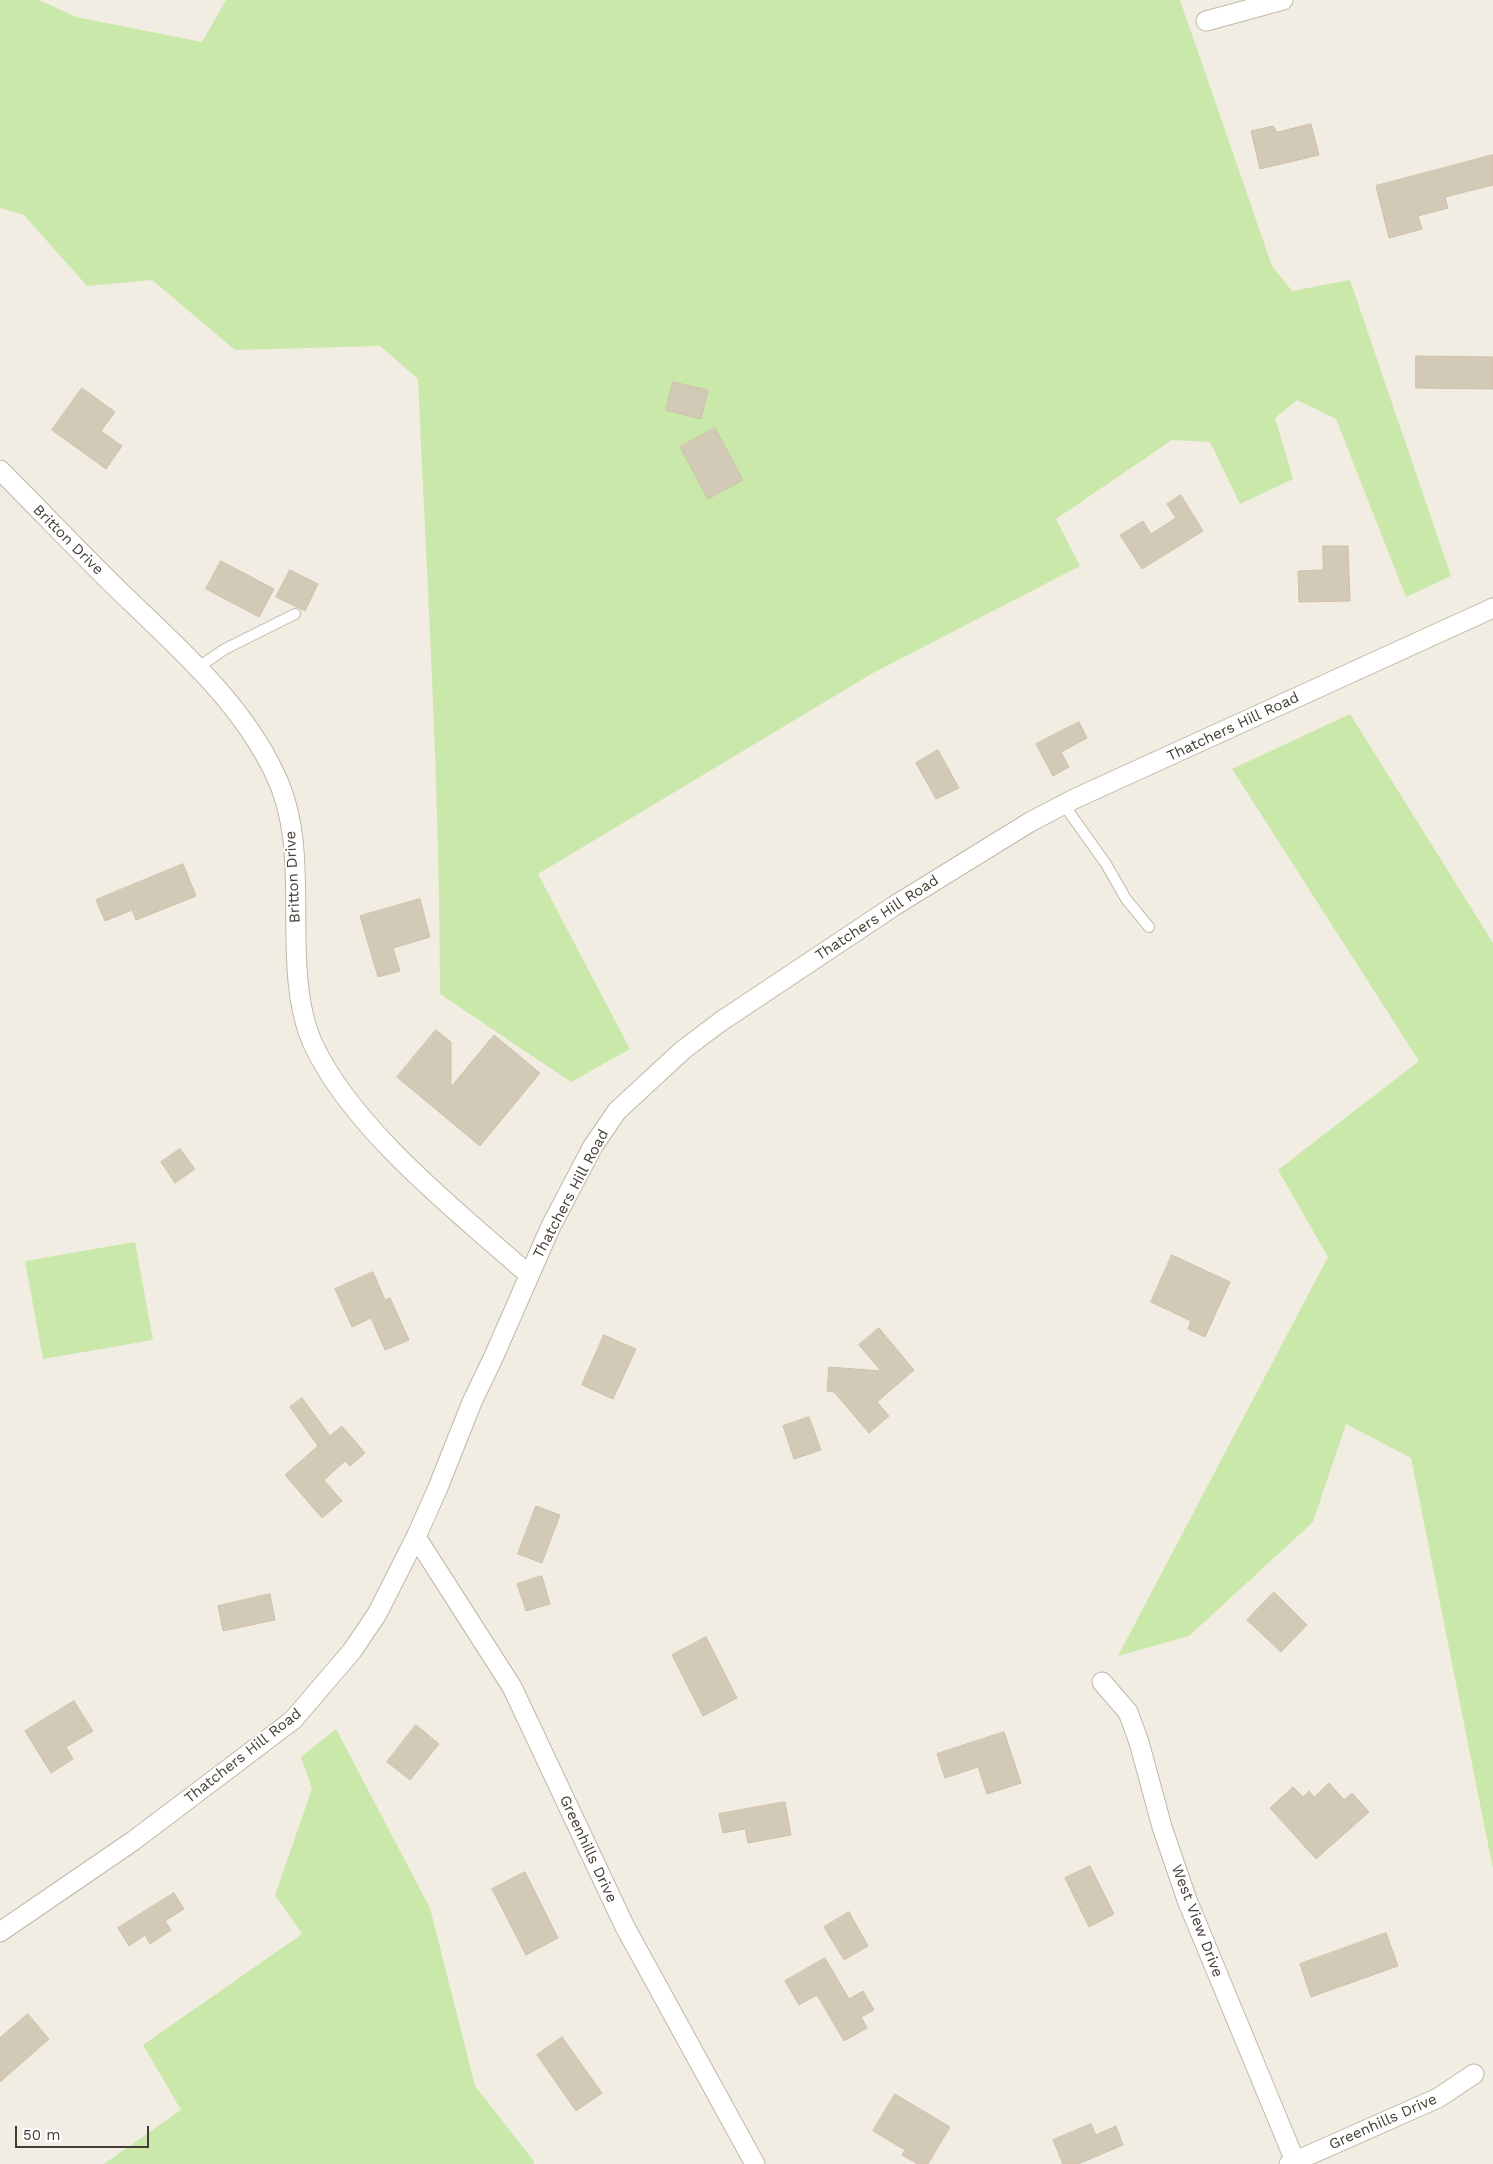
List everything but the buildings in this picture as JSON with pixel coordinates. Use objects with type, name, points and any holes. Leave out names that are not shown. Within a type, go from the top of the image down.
[{"type":"street","points":[[1206,21],[1283,0]]},
{"type":"street","name":"Britton Drive","points":[[0,470],[197,668],[238,715],[260,744],[276,774],[287,807],[294,838],[298,979],[302,1012],[316,1050],[328,1072],[373,1130],[425,1181],[528,1275]]},
{"type":"street","name":"Thatchers Hill Road","points":[[0,1932],[133,1841],[293,1720],[324,1686],[357,1644],[377,1614],[416,1537],[472,1402],[494,1356],[528,1275],[551,1226],[593,1146],[617,1111],[683,1050],[720,1022],[894,906],[1030,822],[1493,608]]},
{"type":"street","name":"Greenhills Drive","points":[[416,1537],[512,1687],[625,1927],[755,2164]]},
{"type":"street","name":"West View Drive","points":[[1102,1682],[1128,1712],[1139,1742],[1162,1827],[1187,1900],[1292,2163]]},
{"type":"street","name":"Greenhills Drive","points":[[1292,2163],[1438,2098],[1474,2074]]},
{"type":"lane","points":[[197,668],[225,649],[295,614]]},
{"type":"lane","points":[[1064,805],[1106,864],[1126,899],[1149,927]]},
{"type":"green space","points":[[0,0],[39,0],[76,17],[202,42],[226,0],[1180,0],[1272,266],[1292,291],[1350,280],[1451,576],[1406,597],[1336,419],[1297,400],[1275,418],[1293,479],[1240,504],[1210,442],[1172,440],[1056,519],[1080,566],[873,673],[538,874],[630,1049],[571,1082],[440,994],[438,840],[418,379],[380,346],[235,350],[152,280],[87,286],[24,215],[0,208]]},
{"type":"green space","points":[[1350,714],[1493,943],[1493,1869],[1411,1458],[1346,1424],[1313,1522],[1189,1636],[1118,1656],[1328,1257],[1278,1170],[1419,1061],[1232,769]]},
{"type":"green space","points":[[135,1242],[153,1340],[43,1359],[25,1261]]},
{"type":"green space","points":[[336,1729],[430,1908],[475,2086],[533,2160],[534,2164],[104,2164],[181,2110],[143,2045],[302,1934],[275,1895],[312,1789],[301,1757]]}]
